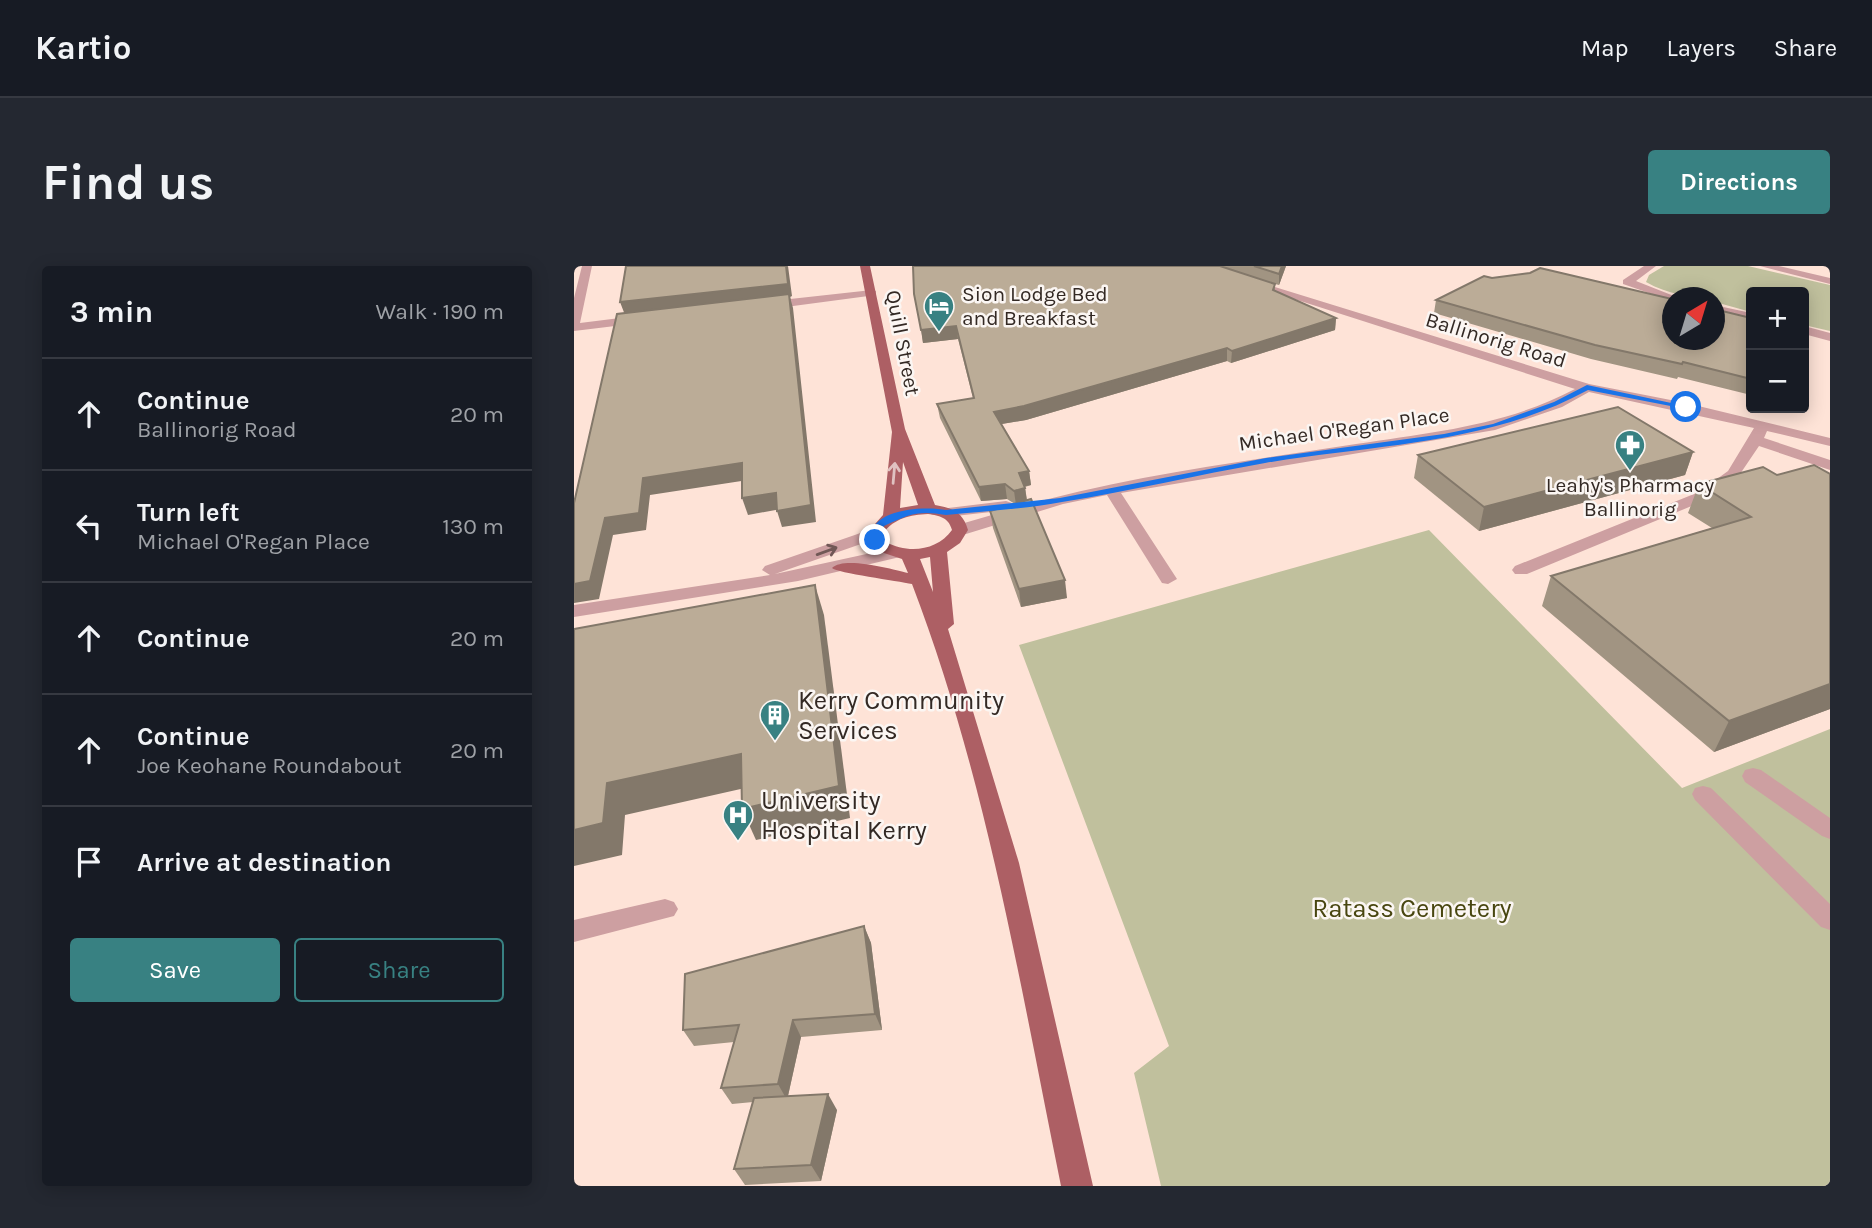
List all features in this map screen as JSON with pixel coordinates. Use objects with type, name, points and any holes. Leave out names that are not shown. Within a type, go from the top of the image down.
[{"type":"main road","name":"Quill Street","points":[[865,266],[898,429],[928,509]]},
{"type":"main road","name":"Quill Street","points":[[891,517],[898,429]]},
{"type":"main road","points":[[928,509],[946,513],[957,520],[960,530],[953,540],[938,549],[902,554],[878,545],[875,533],[881,524],[891,517],[909,511],[928,509]]},
{"type":"main road","points":[[938,549],[947,650]]},
{"type":"main road","points":[[902,554],[920,582],[947,650],[1007,863],[1077,1186]]},
{"type":"main road","points":[[841,568],[886,572],[920,582]]},
{"type":"street","points":[[587,266],[574,325],[654,318]]},
{"type":"street","name":"Ballinorig Road","points":[[1196,266],[1587,387],[1759,433],[1830,442]]},
{"type":"street","points":[[1651,266],[1627,282],[1662,294]]},
{"type":"street","points":[[1765,266],[1830,281]]},
{"type":"street","points":[[748,307],[872,293]]},
{"type":"street","points":[[1725,311],[1746,316]]},
{"type":"street","points":[[1809,331],[1830,337]]},
{"type":"street","name":"Michael O'Regan Place","points":[[1060,500],[1266,461],[1444,436],[1495,426],[1557,404],[1587,387]]},
{"type":"street","points":[[1521,570],[1705,495],[1733,474],[1759,433],[1830,465]]},
{"type":"street","points":[[1111,490],[1168,579]]},
{"type":"street","points":[[946,513],[1060,500]]},
{"type":"street","points":[[960,530],[1060,500]]},
{"type":"street","points":[[716,587],[875,533]]},
{"type":"street","points":[[574,611],[841,568],[902,554]]},
{"type":"street","points":[[1754,776],[1830,830]]},
{"type":"street","points":[[1703,794],[1830,920]]},
{"type":"street","points":[[574,931],[664,909]]},
{"type":"green space","points":[[1664,266],[1748,266],[1830,285],[1830,331],[1809,326],[1809,287],[1746,287],[1746,311],[1725,305],[1725,287],[1662,287],[1662,290],[1646,282],[1649,275]]},
{"type":"green space","name":"Ratass Cemetery","points":[[1429,530],[1682,788],[1830,729],[1830,1186],[1161,1186],[1134,1073],[1169,1046],[1019,645]]},
{"type":"building","points":[[626,266],[786,266],[788,284],[620,302]]},
{"type":"building","points":[[913,266],[1220,266],[1275,284],[1273,290],[1336,318],[1232,351],[1227,348],[1024,406],[994,412],[1029,471],[1019,473],[1025,488],[1014,491],[1005,484],[979,487],[937,404],[974,398],[956,326],[921,330],[914,294]]},
{"type":"building","points":[[1254,266],[1282,266],[1279,274]]},
{"type":"building","points":[[1540,268],[1662,297],[1662,350],[1725,350],[1725,312],[1746,317],[1746,378],[1595,345],[1436,300],[1484,276],[1492,278],[1530,273]]},
{"type":"building","points":[[789,294],[811,505],[777,511],[776,493],[742,498],[742,463],[643,478],[639,513],[605,518],[590,581],[574,584],[574,503],[617,314]]},
{"type":"building","points":[[1618,407],[1693,452],[1484,507],[1418,455]]},
{"type":"building","points":[[1814,465],[1830,474],[1830,684],[1729,721],[1551,576],[1751,517],[1699,484],[1763,467],[1777,475]]},
{"type":"building","points":[[1031,499],[1065,580],[1019,589],[990,511]]},
{"type":"building","name":"Kerry Community Services","points":[[815,585],[839,786],[742,809],[741,754],[607,783],[603,823],[574,830],[574,629]]},
{"type":"building","points":[[864,926],[875,1014],[793,1020],[778,1084],[721,1088],[739,1025],[683,1030],[685,974]]},
{"type":"building","points":[[828,1094],[811,1165],[734,1169],[754,1098]]},
{"type":"place","name":"Sion Lodge Bed and Breakfast","points":[[939,333]]},
{"type":"place","name":"Leahy's Pharmacy Ballinorig","points":[[1630,472]]},
{"type":"place","name":"Kerry Community Services","points":[[775,742]]},
{"type":"place","name":"University Hospital Kerry","points":[[738,842]]},
{"type":"route","points":[[875,540],[875,533],[881,524],[891,517],[909,511],[928,509],[946,513],[1060,500],[1266,461],[1444,436],[1495,426],[1557,404],[1587,387],[1686,407]]}]
